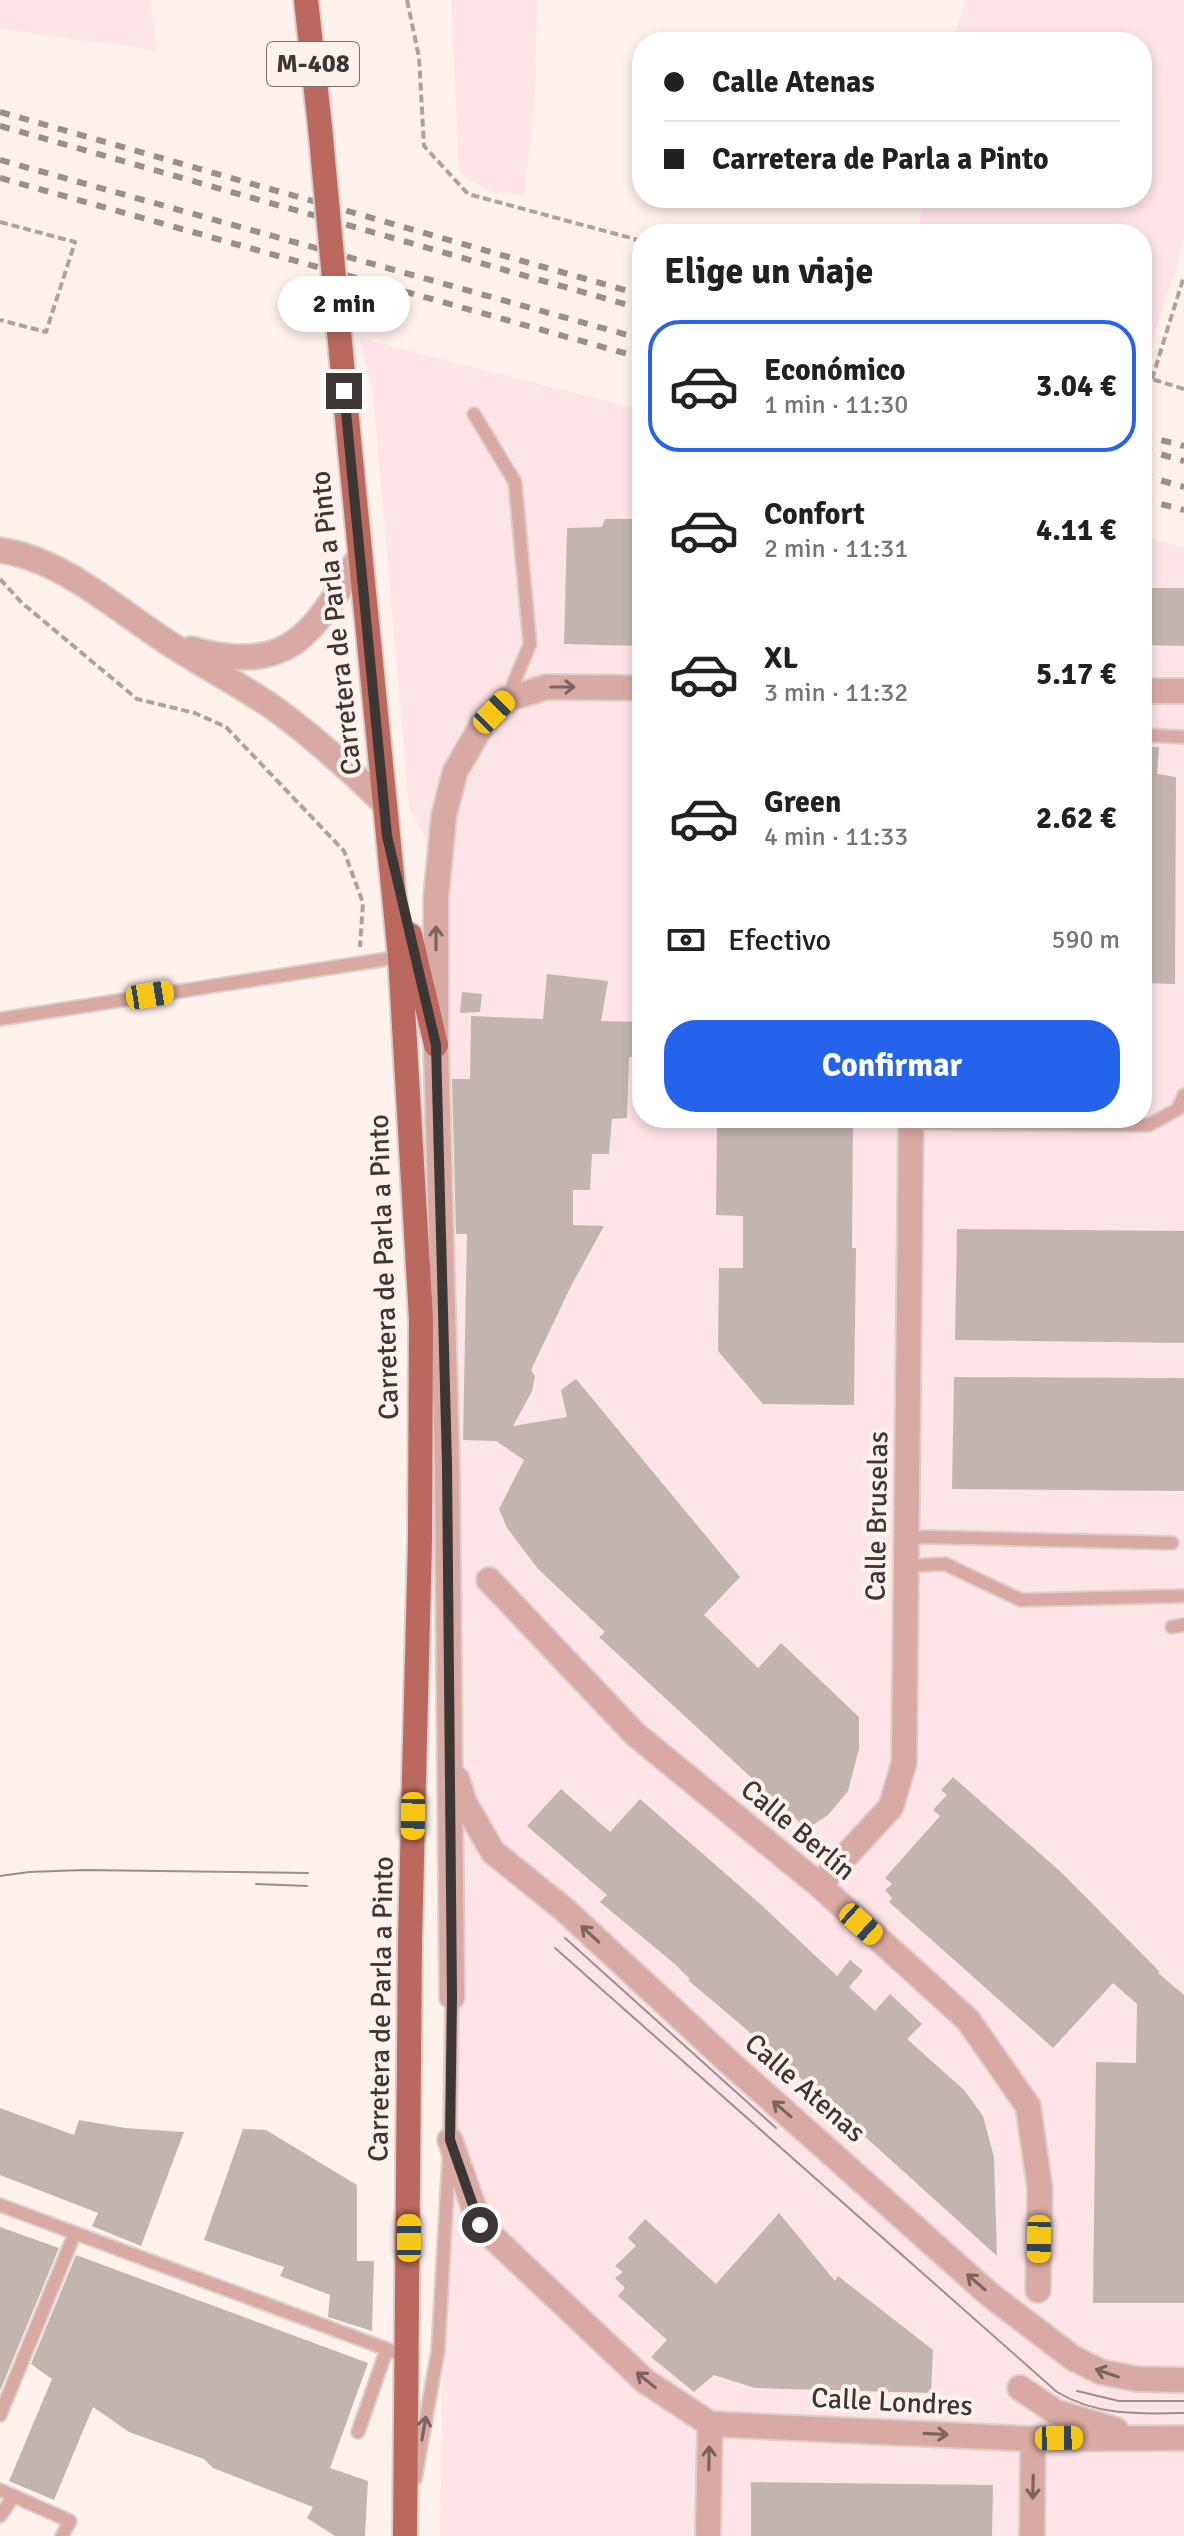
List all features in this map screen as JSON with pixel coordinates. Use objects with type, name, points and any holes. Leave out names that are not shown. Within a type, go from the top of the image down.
[{"type":"main road","name":"Carretera de Parla a Pinto","points":[[306,0],[400,957],[421,1319],[420,1539],[398,2353],[405,2534]]},
{"type":"main road","name":"M-408","points":[[387,836],[436,1045]]},
{"type":"street","points":[[0,550],[17,552],[71,577],[168,643],[276,710],[342,762],[384,803]]},
{"type":"street","points":[[168,643],[218,656],[259,658],[288,647],[310,631],[360,556]]},
{"type":"street","points":[[452,1997],[447,1464],[436,1045],[436,897],[444,815],[455,772],[482,725],[507,699],[547,687],[632,688]]},
{"type":"street","points":[[1152,691],[1184,691]]},
{"type":"street","name":"Calle Bruselas","points":[[819,1885],[891,1807],[904,1763],[911,1128]]},
{"type":"street","name":"Calle Berlín","points":[[489,1580],[635,1734],[819,1885],[968,2020],[1028,2106],[1040,2189],[1037,2331]]},
{"type":"street","name":"Calle Atenas","points":[[450,1758],[464,1802],[493,1852],[566,1911],[730,2063],[1003,2304],[1073,2358],[1101,2372],[1137,2379],[1184,2380]]},
{"type":"street","points":[[450,2140],[480,2225],[645,2381],[710,2424],[708,2536]]},
{"type":"street","points":[[1003,2304],[1019,2305],[1038,2290]]},
{"type":"street","points":[[1020,2388],[1056,2412],[1135,2436]]},
{"type":"street","name":"Calle Londres","points":[[710,2424],[1033,2439],[1184,2438]]},
{"type":"street","points":[[1032,2536],[1033,2439]]},
{"type":"lane","points":[[474,414],[515,482],[530,644],[507,699]]},
{"type":"lane","points":[[1152,735],[1184,737]]},
{"type":"lane","points":[[0,1019],[400,957]]},
{"type":"lane","points":[[1152,1123],[1178,1109],[1184,1095]]},
{"type":"lane","points":[[906,1538],[1172,1543]]},
{"type":"lane","points":[[906,1566],[945,1564],[1021,1600],[1184,1596]]},
{"type":"lane","points":[[405,2534],[438,2351],[450,2140],[452,1997]]},
{"type":"lane","points":[[0,2205],[398,2353],[358,2432]]},
{"type":"lane","points":[[0,2415],[75,2233]]},
{"type":"lane","points":[[0,2490],[70,2521],[62,2536]]},
{"type":"lane","points":[[0,2516],[14,2496]]},
{"type":"path","points":[[410,0],[409,11],[419,57],[424,146],[468,194],[632,238]]},
{"type":"path","points":[[0,222],[75,242],[46,332],[0,320]]},
{"type":"path","points":[[1184,276],[1152,379],[1184,389]]},
{"type":"path","points":[[0,579],[22,603],[137,699],[195,713],[226,727],[344,851],[363,903],[359,962]]},
{"type":"shaded area","points":[[0,0],[150,0],[156,50],[0,29]]},
{"type":"shaded area","points":[[451,0],[537,0],[535,89],[524,195],[490,191],[459,173]]},
{"type":"shaded area","points":[[965,0],[1184,0],[1184,241],[1152,343],[1152,224],[919,224],[922,208],[1152,208],[1152,32],[956,32]]},
{"type":"shaded area","points":[[359,338],[632,407],[632,1128],[1152,1128],[1152,539],[1184,547],[1184,2536],[440,2536],[454,1510],[448,1233],[450,886],[409,807],[373,393]]},
{"type":"building","points":[[605,519],[632,519],[632,646],[564,644],[567,528],[602,527]]},
{"type":"building","points":[[1152,588],[1184,588],[1184,646],[1152,645]]},
{"type":"building","points":[[1152,747],[1159,747],[1157,774],[1176,777],[1175,984],[1152,983]]},
{"type":"building","points":[[547,974],[608,981],[601,1021],[632,1022],[632,1057],[629,1057],[627,1118],[612,1119],[609,1154],[592,1154],[590,1190],[573,1190],[573,1225],[604,1226],[531,1370],[535,1377],[532,1391],[513,1426],[567,1417],[561,1390],[576,1379],[740,1577],[704,1615],[758,1668],[781,1643],[859,1717],[859,1749],[848,1791],[828,1815],[807,1829],[599,1637],[605,1632],[538,1569],[507,1528],[499,1509],[524,1460],[496,1441],[463,1440],[467,1234],[456,1234],[452,1079],[470,1079],[471,1016],[543,1019]]},
{"type":"building","points":[[462,992],[482,994],[480,1012],[460,1013]]},
{"type":"building","points":[[717,1128],[853,1128],[852,1248],[856,1248],[854,1405],[763,1404],[718,1351],[719,1268],[743,1268],[743,1216],[716,1215]]},
{"type":"building","points":[[957,1229],[1184,1231],[1184,1343],[955,1340]]},
{"type":"building","points":[[954,1377],[1184,1378],[1184,1491],[952,1489]]},
{"type":"building","points":[[953,1777],[1062,1873],[1158,1973],[1184,1995],[1184,2303],[1093,2303],[1096,2062],[1136,2063],[1137,2004],[1113,1983],[1053,2048],[889,1902],[892,1898],[885,1890],[892,1884],[885,1878],[940,1816],[933,1810],[947,1795],[941,1790]]},
{"type":"building","points":[[561,1789],[610,1832],[640,1799],[837,1976],[850,1960],[863,1971],[849,1987],[875,2011],[890,1994],[922,2024],[907,2039],[964,2090],[983,2116],[994,2157],[997,2256],[688,1980],[676,1965],[600,1902],[607,1895],[527,1826]]},
{"type":"building","points":[[0,2108],[74,2135],[79,2120],[125,2128],[184,2132],[141,2246],[92,2226],[98,2213],[0,2175]]},
{"type":"building","points":[[243,2129],[266,2130],[357,2185],[357,2261],[374,2261],[372,2331],[328,2317],[330,2295],[280,2276],[284,2267],[204,2240]]},
{"type":"building","points":[[779,2213],[835,2281],[838,2276],[933,2350],[931,2393],[755,2388],[714,2375],[694,2392],[651,2357],[667,2340],[618,2296],[625,2288],[615,2278],[623,2272],[615,2266],[636,2246],[628,2238],[645,2219],[716,2284]]},
{"type":"building","points":[[0,2227],[59,2248],[0,2391]]},
{"type":"building","points":[[76,2255],[368,2363],[330,2468],[368,2481],[365,2536],[335,2536],[307,2518],[313,2507],[213,2468],[204,2459],[129,2432],[93,2407],[54,2500],[9,2481],[52,2379],[31,2364]]},
{"type":"building","points":[[751,2482],[993,2485],[992,2536],[751,2536]]},
{"type":"tram line","points":[[0,1876],[83,1870],[308,1873]]},
{"type":"tram line","points":[[256,1884],[307,1886]]},
{"type":"tram line","points":[[565,1938],[776,2128]]},
{"type":"tram line","points":[[555,1948],[1057,2392],[1087,2406],[1103,2409],[1135,2413],[1184,2413]]},
{"type":"tram line","points":[[1077,2391],[1119,2401],[1184,2401]]},
{"type":"railway","points":[[0,112],[632,292]]},
{"type":"railway","points":[[0,126],[632,306]]},
{"type":"railway","points":[[0,160],[632,336]]},
{"type":"railway","points":[[0,178],[632,355]]},
{"type":"railway","points":[[1152,438],[1184,446]]},
{"type":"railway","points":[[1152,452],[1184,461]]},
{"type":"railway","points":[[1152,478],[1184,487]]},
{"type":"railway","points":[[1152,502],[1184,510]]},
{"type":"route","points":[[344,391],[387,836],[436,1045],[447,1464],[452,1997],[450,2140],[480,2225]]}]
